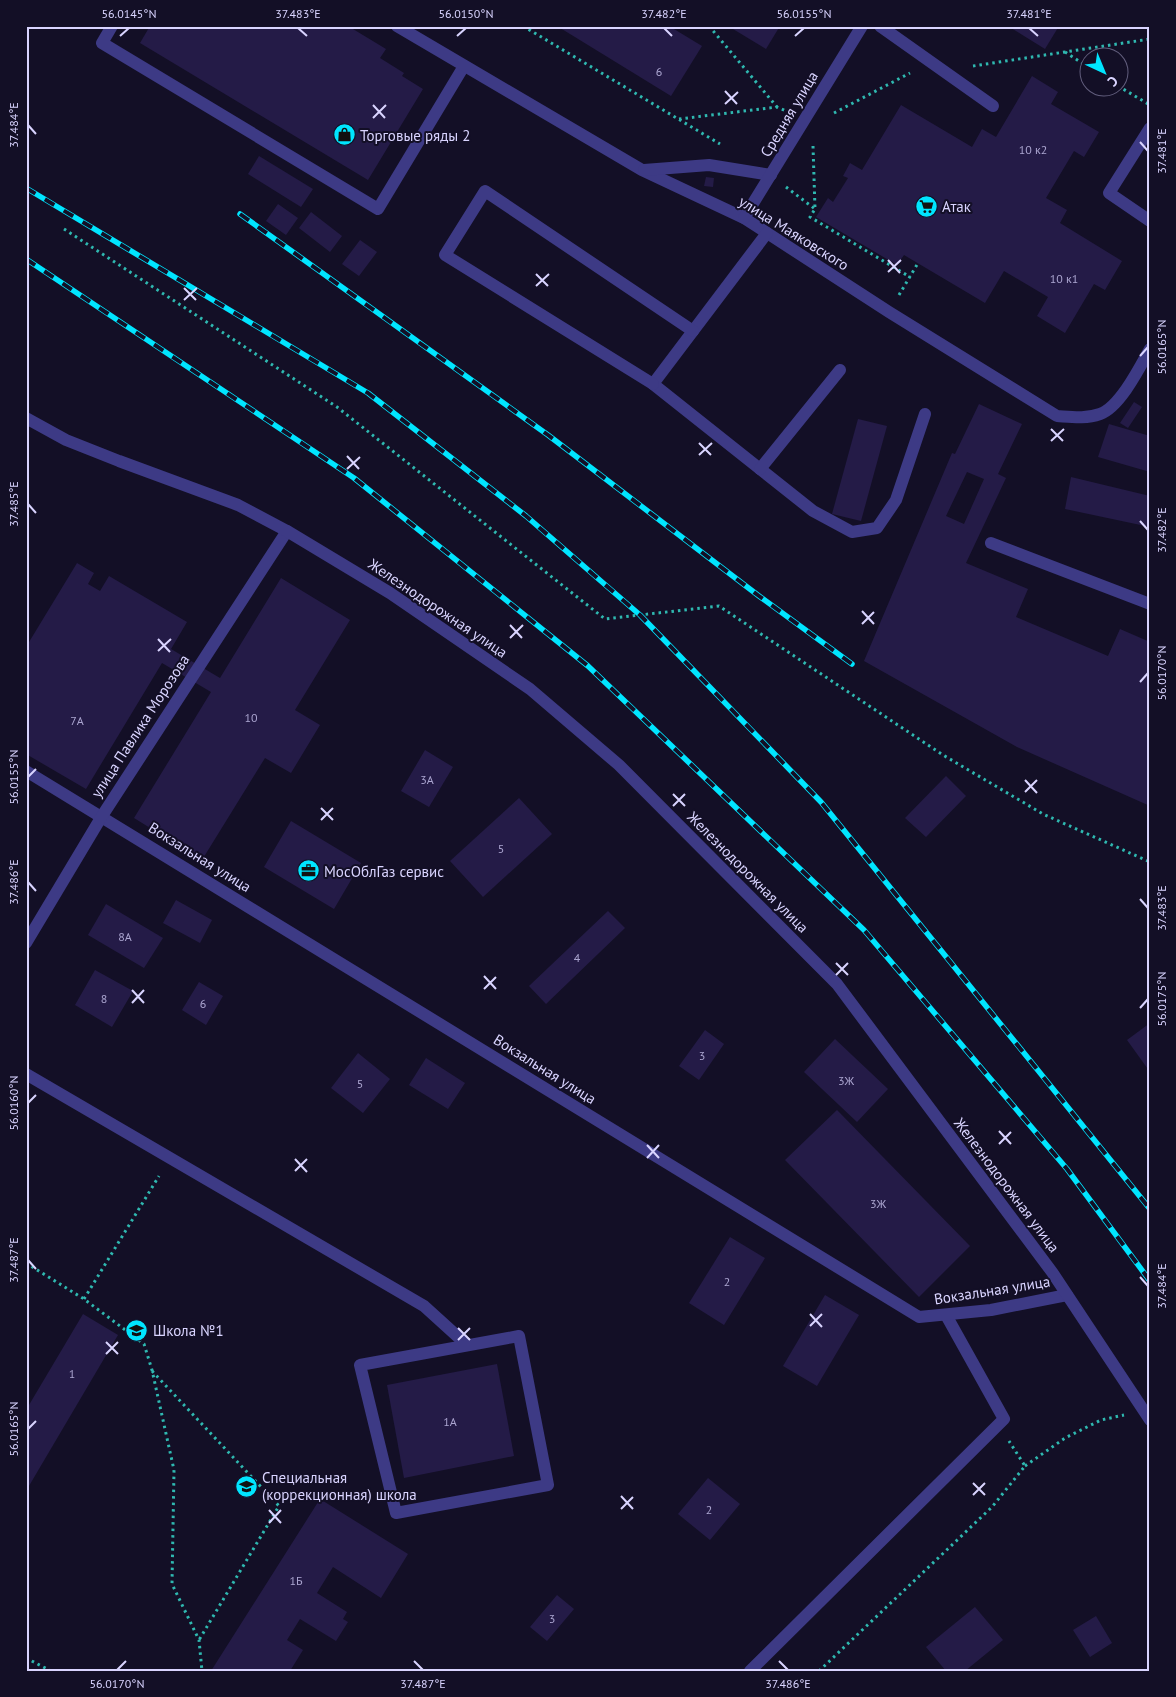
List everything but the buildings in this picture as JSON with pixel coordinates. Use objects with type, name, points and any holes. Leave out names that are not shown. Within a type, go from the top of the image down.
[{"type":"street","points":[[112,26],[102,43],[378,209],[464,66]]},
{"type":"street","name":"улица Маяковского","points":[[397,26],[642,170],[744,218],[889,312],[1057,416],[1081,418],[1102,413],[1119,398],[1135,376],[1150,348]]},
{"type":"street","name":"Средняя улица","points":[[744,218],[862,26]]},
{"type":"street","points":[[880,26],[993,106]]},
{"type":"street","points":[[1150,128],[1109,193],[1150,221]]},
{"type":"street","points":[[642,170],[709,165],[771,175]]},
{"type":"street","points":[[693,331],[485,191],[445,255],[653,384],[813,510],[852,532],[877,528],[896,500],[925,414]]},
{"type":"street","points":[[653,384],[767,233]]},
{"type":"street","points":[[760,469],[840,370]]},
{"type":"street","name":"Железнодорожная улица","points":[[26,418],[66,440],[238,505],[287,531],[390,593],[530,689],[619,765],[837,984],[1046,1264],[1147,1415]]},
{"type":"street","name":"улица Павлика Морозова","points":[[26,942],[102,816],[287,531]]},
{"type":"street","points":[[991,543],[1150,604]]},
{"type":"street","name":"Вокзальная улица","points":[[26,771],[919,1317],[991,1310],[1067,1295]]},
{"type":"street","points":[[26,1074],[424,1306],[467,1345]]},
{"type":"street","points":[[750,1671],[1004,1419],[946,1315]]},
{"type":"street","points":[[519,1336],[548,1485],[396,1513],[360,1364],[467,1345],[519,1336]]},
{"type":"path","points":[[523,26],[720,145]]},
{"type":"path","points":[[709,26],[777,107],[804,120]]},
{"type":"path","points":[[943,71],[1150,39]]},
{"type":"path","points":[[1065,52],[1078,60]]},
{"type":"path","points":[[829,116],[930,62]]},
{"type":"path","points":[[1128,92],[1150,105]]},
{"type":"path","points":[[678,120],[777,107]]},
{"type":"path","points":[[813,143],[815,209],[810,218],[910,277]]},
{"type":"path","points":[[771,175],[815,209]]},
{"type":"path","points":[[64,229],[336,407],[604,618],[719,606],[943,755],[1043,814],[1150,862]]},
{"type":"path","points":[[889,312],[918,263]]},
{"type":"path","points":[[84,1299],[170,1158]]},
{"type":"path","points":[[26,1263],[84,1299],[144,1344],[152,1370],[174,1470],[172,1584],[199,1640],[202,1671]]},
{"type":"path","points":[[152,1370],[279,1506],[199,1640]]},
{"type":"path","points":[[819,1671],[992,1507],[1025,1466],[1064,1438],[1101,1420],[1147,1415]]},
{"type":"path","points":[[1004,1419],[1010,1444],[1025,1466]]},
{"type":"path","points":[[26,1658],[51,1671]]},
{"type":"railway","points":[[26,188],[368,393],[526,516],[640,615],[821,802],[1150,1209]]},
{"type":"railway","points":[[240,214],[548,435],[759,596],[852,664]]},
{"type":"railway","points":[[26,259],[354,478],[588,666],[864,930],[1067,1169],[1150,1281]]},
{"type":"place","name":"Торговые ряды 2","points":[[344,135]]},
{"type":"place","name":"Атак","points":[[926,206]]},
{"type":"place","name":"МосОблГаз сервис","points":[[308,871]]},
{"type":"place","name":"Школа №1","points":[[137,1330]]},
{"type":"place","name":"Специальная (коррекционная) школа","points":[[246,1486]]}]
